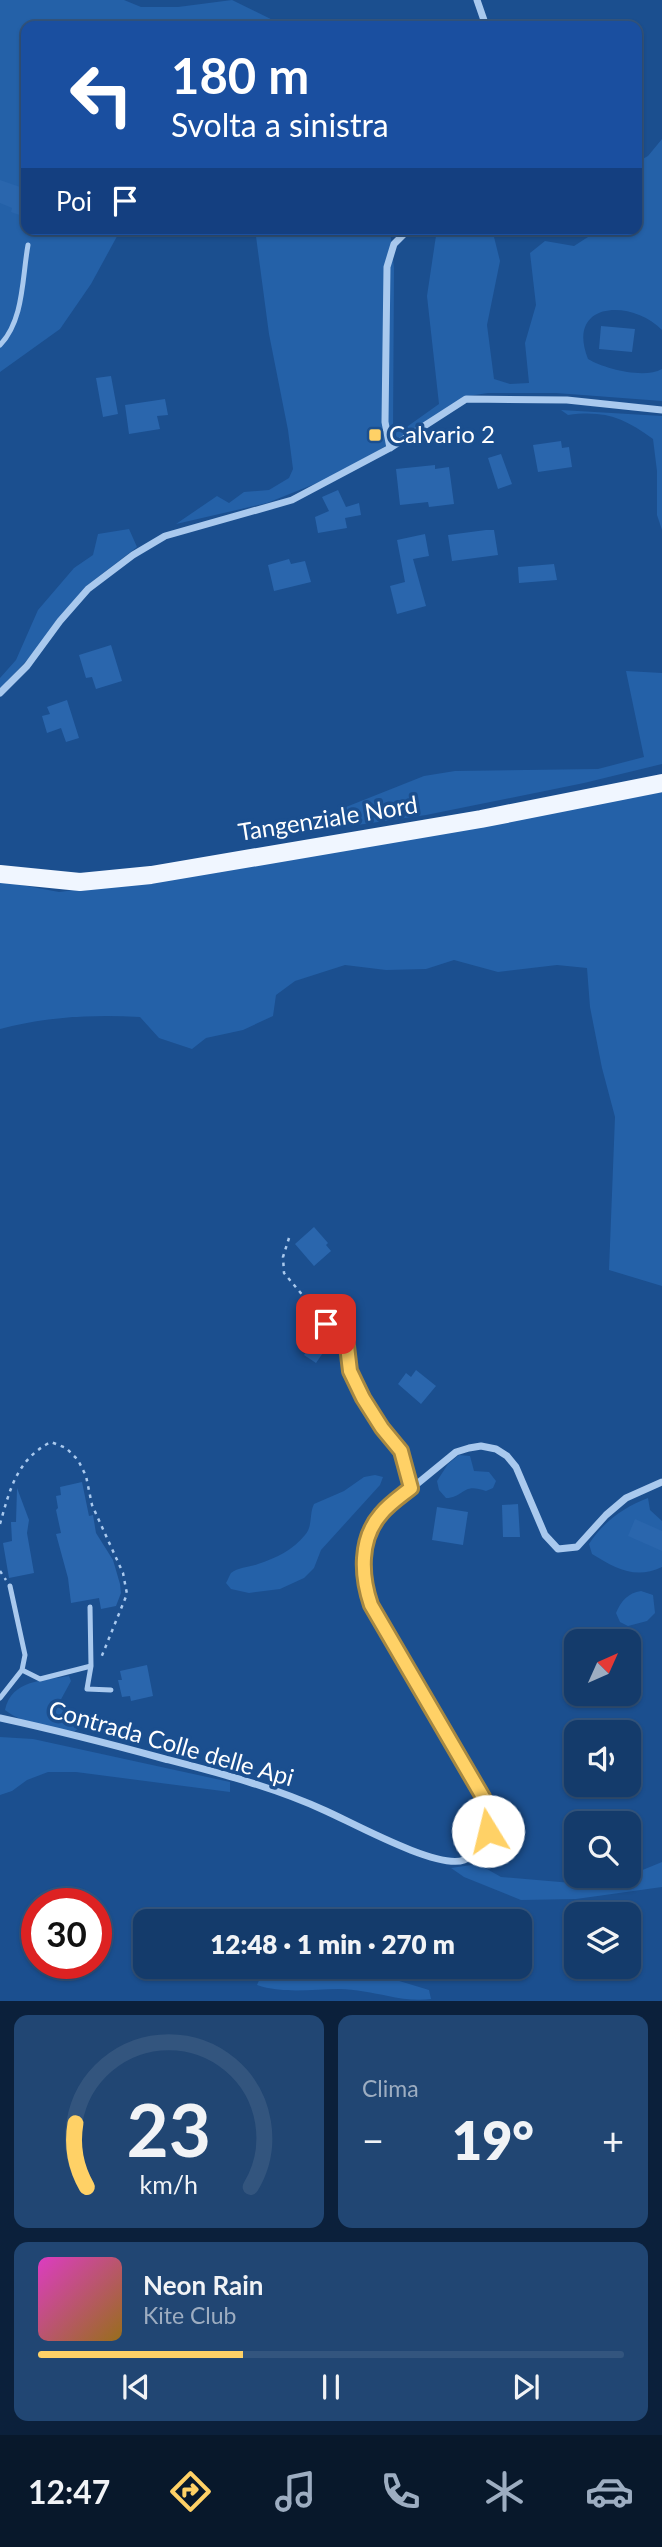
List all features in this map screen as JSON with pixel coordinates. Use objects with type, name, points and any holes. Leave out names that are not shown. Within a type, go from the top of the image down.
[{"type":"main road","name":"Tangenziale Nord","points":[[0,874],[79,882],[151,874],[481,819],[662,783]]},
{"type":"street","points":[[477,0],[484,21]]},
{"type":"street","points":[[390,449],[385,422],[387,267],[394,244],[403,235]]},
{"type":"street","points":[[0,692],[27,666],[88,589],[133,555],[165,536],[292,500],[390,449],[467,399],[567,400],[662,410]]},
{"type":"street","name":"Contrada Colle delle Api","points":[[0,1718],[246,1780],[318,1807],[424,1856],[450,1861],[463,1860],[482,1844],[488,1831],[489,1818],[483,1797],[371,1605],[365,1589],[365,1548],[379,1515],[456,1452],[481,1447],[496,1449],[507,1456],[516,1468],[545,1535],[558,1549],[569,1550],[577,1547],[606,1515],[626,1498],[662,1482]]},
{"type":"lane","points":[[0,345],[10,335],[19,313],[28,245]]},
{"type":"lane","points":[[308,1333],[326,1324],[338,1333],[347,1346],[350,1371],[382,1428],[401,1451],[411,1488]]},
{"type":"lane","points":[[0,1698],[22,1671],[25,1655],[10,1586]]},
{"type":"lane","points":[[90,1607],[91,1665],[87,1689],[111,1690]]},
{"type":"lane","points":[[22,1671],[40,1679],[91,1665]]},
{"type":"path","points":[[289,1237],[283,1257],[284,1273],[326,1324]]},
{"type":"path","points":[[0,1524],[16,1478],[33,1451],[51,1442],[66,1448],[78,1460],[86,1476],[92,1505],[123,1573],[127,1594],[106,1649],[98,1663],[91,1665]]},
{"type":"shaded area","points":[[0,0],[124,0],[141,7],[178,7],[232,0],[275,21],[21,21],[21,235],[118,235],[91,284],[60,329],[0,372]]},
{"type":"shaded area","points":[[662,139],[662,330],[635,313],[605,311],[593,316],[586,326],[583,340],[588,359],[604,366],[635,373],[662,369],[662,401],[556,393],[488,393],[468,396],[376,452],[322,481],[267,503],[176,524],[217,496],[229,503],[244,492],[269,490],[289,478],[293,469],[269,334],[256,235],[391,235],[394,268],[393,432],[401,431],[439,404],[427,296],[436,235],[494,235],[500,261],[487,325],[494,379],[510,384],[529,383],[525,343],[536,305],[530,253],[545,241],[574,246],[588,235],[642,235],[642,159]]},
{"type":"shaded area","points":[[561,410],[662,416],[662,530],[657,515],[657,471],[653,439],[614,417],[568,415]]},
{"type":"shaded area","points":[[129,529],[137,547],[85,587],[28,659],[0,689],[0,678],[16,660],[38,610],[74,568],[93,555],[98,534]]},
{"type":"shaded area","points":[[626,671],[662,673],[662,764],[426,815],[268,838],[424,776],[455,771],[598,769],[644,757]]},
{"type":"shaded area","points":[[662,792],[662,1286],[609,1270],[615,1117],[590,1007],[587,968],[557,965],[498,972],[454,960],[426,969],[386,970],[345,965],[295,981],[276,995],[273,1016],[243,1030],[206,1038],[192,1049],[159,1038],[140,1017],[69,1017],[0,1029],[0,881],[59,892],[201,873],[356,848]]},
{"type":"shaded area","points":[[459,1455],[470,1456],[474,1471],[489,1472],[496,1481],[493,1488],[486,1491],[472,1488],[446,1498],[439,1490],[437,1481],[448,1464]]},
{"type":"shaded area","points":[[364,1477],[383,1477],[380,1485],[321,1550],[314,1568],[304,1578],[280,1589],[249,1593],[231,1589],[226,1583],[234,1571],[271,1559],[295,1545],[307,1531],[314,1504],[344,1491]]},
{"type":"shaded area","points":[[648,1498],[650,1510],[662,1521],[662,1567],[643,1572],[625,1571],[592,1554],[589,1544],[607,1522]]},
{"type":"shaded area","points":[[641,1591],[653,1595],[655,1613],[647,1621],[628,1626],[620,1622],[616,1613],[620,1605],[625,1598]]},
{"type":"shaded area","points":[[69,1676],[71,1681],[59,1703],[65,1711],[84,1724],[75,1731],[39,1725],[20,1719],[5,1710],[14,1692],[21,1687]]},
{"type":"shaded area","points":[[0,1737],[33,1739],[230,1782],[230,1792],[76,1772],[48,1772],[0,1795]]},
{"type":"shaded area","points":[[662,1862],[662,1887],[576,1899],[521,1900],[464,1877],[451,1868],[478,1864],[501,1877],[564,1882],[564,1888],[641,1888],[641,1871]]},
{"type":"shaded area","points":[[260,1979],[393,1979],[429,1990],[431,1999],[404,1999],[339,1989],[288,1990],[257,1985]]},
{"type":"building","points":[[0,180],[21,187],[21,215],[11,212],[12,208],[0,203]]},
{"type":"building","points":[[601,326],[635,329],[632,352],[599,349]]},
{"type":"building","points":[[111,376],[118,414],[103,417],[96,378]]},
{"type":"building","points":[[165,399],[168,415],[157,416],[160,429],[129,434],[125,405]]},
{"type":"building","points":[[561,441],[562,448],[569,447],[572,467],[538,472],[533,445]]},
{"type":"building","points":[[501,454],[512,484],[498,489],[488,458]]},
{"type":"building","points":[[435,465],[435,469],[449,467],[454,504],[429,507],[428,502],[400,505],[396,469]]},
{"type":"building","points":[[338,490],[346,507],[359,503],[361,515],[345,518],[347,528],[318,533],[315,517],[329,511],[322,497]]},
{"type":"building","points":[[494,530],[498,555],[452,561],[448,535]]},
{"type":"building","points":[[425,534],[429,556],[413,559],[426,606],[397,614],[390,586],[405,582],[397,540]]},
{"type":"building","points":[[289,559],[291,564],[305,561],[311,582],[274,591],[268,565]]},
{"type":"building","points":[[554,564],[557,580],[519,583],[518,567]]},
{"type":"building","points":[[111,645],[122,681],[96,689],[92,677],[86,678],[79,655]]},
{"type":"building","points":[[67,700],[79,738],[66,742],[61,728],[47,733],[42,716],[50,714],[47,707]]},
{"type":"building","points":[[314,1227],[328,1243],[326,1245],[331,1251],[314,1266],[295,1244]]},
{"type":"building","points":[[316,1336],[329,1344],[316,1363],[304,1355]]},
{"type":"building","points":[[416,1370],[436,1386],[421,1404],[398,1384],[406,1373],[411,1377]]},
{"type":"building","points":[[82,1482],[89,1516],[93,1515],[96,1533],[113,1560],[120,1584],[121,1593],[116,1606],[101,1609],[99,1598],[71,1603],[68,1578],[56,1534],[61,1533],[56,1496],[61,1495],[60,1487]]},
{"type":"building","points":[[17,1488],[29,1520],[27,1533],[34,1573],[9,1578],[3,1543],[12,1541],[11,1522],[16,1522]]},
{"type":"building","points":[[518,1504],[520,1537],[503,1537],[502,1505]]},
{"type":"building","points":[[437,1507],[468,1512],[463,1545],[432,1540]]},
{"type":"building","points":[[635,1519],[662,1531],[662,1551],[628,1536]]},
{"type":"building","points":[[147,1665],[153,1696],[131,1701],[130,1696],[122,1697],[118,1680],[122,1680],[120,1671]]},
{"type":"place","name":"Calvario 2","points":[[375,435]]},
{"type":"route","points":[[326,1324],[338,1333],[347,1346],[350,1371],[382,1428],[401,1451],[411,1488],[379,1515],[371,1531],[365,1548],[365,1589],[371,1605],[483,1797],[489,1818],[488,1831]]}]
